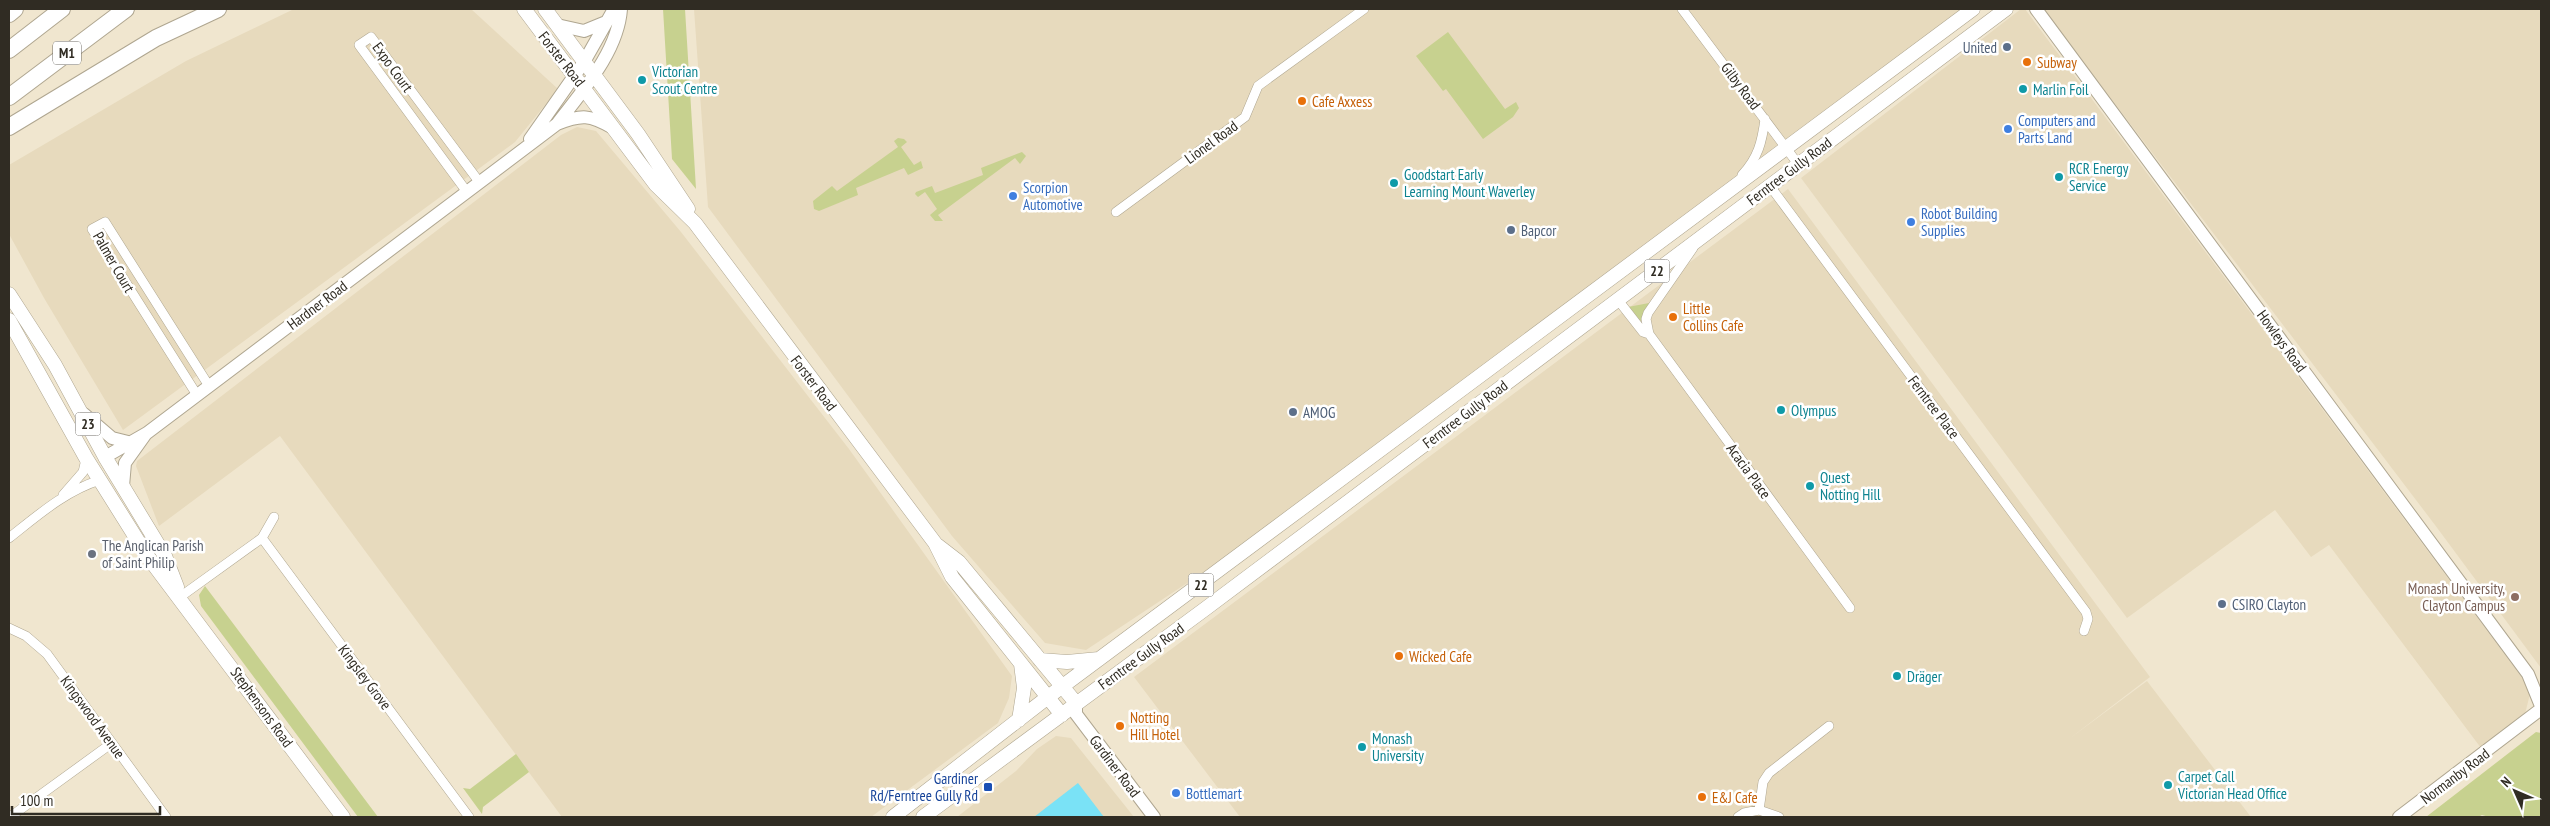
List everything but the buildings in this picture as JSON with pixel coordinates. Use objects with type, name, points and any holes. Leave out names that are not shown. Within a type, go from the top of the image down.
[{"type":"highway","points":[[9,14],[15,9]]},
{"type":"highway","name":"M1","points":[[9,50],[62,9]]},
{"type":"highway","name":"M1","points":[[9,97],[126,9]]},
{"type":"highway","points":[[9,127],[156,38],[218,9]]},
{"type":"main road","name":"Forster Road","points":[[524,9],[656,185],[694,223],[934,543],[952,577],[1062,715]]},
{"type":"main road","name":"Forster Road","points":[[545,9],[594,74],[688,208],[694,223]]},
{"type":"main road","name":"Ferntree Gully Road","points":[[893,817],[1048,697],[1102,659],[1973,9]]},
{"type":"main road","name":"Ferntree Gully Road","points":[[923,817],[1062,715],[1076,709],[1366,488],[2006,9]]},
{"type":"main road","name":"Stephensons Road","points":[[9,294],[55,366],[105,457],[166,556],[180,597]]},
{"type":"main road","name":"Stephensons Road","points":[[9,320],[86,458],[148,557],[344,817]]},
{"type":"main road","points":[[100,480],[105,457]]},
{"type":"main road","points":[[1353,472],[1366,488]]},
{"type":"main road","name":"Forster Road","points":[[934,543],[959,562],[1063,686],[1076,709]]},
{"type":"main road","points":[[1040,660],[1067,662],[1102,659]]},
{"type":"main road","points":[[1019,720],[1024,688],[1021,664]]},
{"type":"main road","points":[[912,802],[923,817]]},
{"type":"street","name":"Hardner Road","points":[[524,147],[584,62],[614,9]]},
{"type":"street","name":"Hardner Road","points":[[105,457],[128,442],[147,434],[524,147],[557,124],[594,74],[612,40],[620,18],[621,9]]},
{"type":"street","name":"Lionel Road","points":[[1116,212],[1245,117],[1258,86],[1364,9]]},
{"type":"street","name":"Gilby Road","points":[[1682,9],[1798,164]]},
{"type":"street","name":"Howleys Road","points":[[2036,9],[2528,674],[2541,708]]},
{"type":"street","points":[[557,25],[584,31],[606,22]]},
{"type":"street","name":"Expo Court","points":[[467,192],[410,112],[359,46],[371,36],[480,182]]},
{"type":"street","points":[[410,112],[421,104]]},
{"type":"street","points":[[557,124],[582,116],[594,118],[615,129]]},
{"type":"street","points":[[1722,197],[1750,166],[1762,145],[1765,119]]},
{"type":"street","name":"Ferntree Place","points":[[1770,186],[2086,612],[2088,619],[2084,630]]},
{"type":"street","name":"Palmer Court","points":[[197,395],[92,229],[105,222],[209,386]]},
{"type":"street","points":[[1649,334],[1646,319],[1648,313],[1701,237]]},
{"type":"street","points":[[133,296],[146,288]]},
{"type":"street","name":"Acacia Place","points":[[1618,300],[1643,332],[1649,334],[1850,608]]},
{"type":"street","points":[[82,413],[112,438],[128,442]]},
{"type":"street","points":[[123,486],[126,460],[147,434]]},
{"type":"street","points":[[56,502],[83,472],[86,458]]},
{"type":"street","points":[[9,538],[56,502],[83,486],[100,480]]},
{"type":"street","points":[[180,597],[262,538],[274,517]]},
{"type":"street","name":"Kingsley Grove","points":[[262,538],[469,817]]},
{"type":"street","name":"Kingswood Avenue","points":[[9,628],[26,636],[47,654],[166,817]]},
{"type":"street","name":"Howleys Road","points":[[2528,674],[2541,684]]},
{"type":"street","points":[[2541,702],[2541,708]]},
{"type":"street","name":"Normanby Road","points":[[2399,817],[2511,734],[2541,708]]},
{"type":"street","name":"Gardiner Road","points":[[1076,709],[1154,817]]},
{"type":"street","name":"Normanby Road","points":[[2511,734],[2541,720]]},
{"type":"street","points":[[1759,810],[1763,782],[1769,773],[1829,726]]},
{"type":"street","points":[[10,817],[112,743]]},
{"type":"street","points":[[1738,817],[1744,813],[1759,810],[1779,817]]},
{"type":"shaded area","points":[[294,9],[471,9],[558,89],[515,142],[123,430],[44,298],[9,234],[9,165],[186,61]]},
{"type":"shaded area","points":[[694,9],[1966,9],[1246,544],[1086,650],[1045,643],[952,536],[708,207]]},
{"type":"shaded area","points":[[2021,9],[2025,9],[2531,690],[2524,718],[2481,748],[2329,545],[2311,557],[2275,510],[2127,618],[1801,178]]},
{"type":"shaded area","points":[[2043,9],[2541,9],[2541,668],[2435,525]]},
{"type":"shaded area","points":[[577,127],[596,131],[681,232],[849,449],[1012,676],[1009,698],[998,723],[871,817],[562,817],[280,436],[159,526],[136,466],[137,461],[561,135]]},
{"type":"shaded area","points":[[1788,189],[2150,677],[2069,739],[2147,681],[2251,817],[1240,817],[1134,677]]},
{"type":"shaded area","points":[[1056,736],[1071,738],[1134,817],[957,817],[1016,771],[1037,749]]},
{"type":"green space","points":[[663,9],[685,9],[696,189],[672,159]]},
{"type":"green space","points":[[1448,32],[1505,109],[1516,102],[1519,108],[1513,117],[1483,139],[1446,89],[1443,91],[1416,56]]},
{"type":"green space","points":[[898,138],[904,139],[907,142],[901,147],[914,165],[921,161],[923,168],[908,175],[904,168],[856,188],[858,195],[819,211],[814,209],[813,201],[832,186],[837,191],[898,147],[894,141]]},
{"type":"green space","points":[[1022,152],[1026,156],[1020,164],[1015,158],[938,215],[943,221],[935,221],[930,215],[937,209],[925,192],[918,197],[915,194],[932,186],[935,193],[983,175],[981,168]]},
{"type":"green space","points":[[1649,303],[1640,322],[1628,307]]},
{"type":"green space","points":[[205,586],[378,817],[358,817],[201,606],[199,595]]},
{"type":"green space","points":[[2536,732],[2541,733],[2541,817],[2489,817],[2482,815],[2478,817],[2426,817]]},
{"type":"green space","points":[[516,754],[529,772],[483,807],[482,814],[463,788],[470,789]]},
{"type":"water","points":[[1078,783],[1104,817],[1034,817]]},
{"type":"place","name":"United","points":[[2007,47]]},
{"type":"place","name":"Subway","points":[[2027,62]]},
{"type":"place","name":"Victorian Scout Centre","points":[[642,80]]},
{"type":"place","name":"Marlin Foil","points":[[2023,89]]},
{"type":"place","name":"Cafe Axxess","points":[[1302,101]]},
{"type":"place","name":"Computers and Parts Land","points":[[2008,129]]},
{"type":"place","name":"RCR Energy Service","points":[[2059,177]]},
{"type":"place","name":"Goodstart Early Learning Mount Waverley","points":[[1394,183]]},
{"type":"place","name":"Scorpion Automotive","points":[[1013,196]]},
{"type":"place","name":"Robot Building Supplies","points":[[1911,222]]},
{"type":"place","name":"Bapcor","points":[[1511,230]]},
{"type":"place","name":"Little Collins Cafe","points":[[1673,317]]},
{"type":"place","name":"Olympus","points":[[1781,410]]},
{"type":"place","name":"AMOG","points":[[1293,412]]},
{"type":"place","name":"Quest Notting Hill","points":[[1810,486]]},
{"type":"place","name":"The Anglican Parish of Saint Philip","points":[[92,554]]},
{"type":"place","name":"Monash University, Clayton Campus","points":[[2515,597]]},
{"type":"place","name":"CSIRO Clayton","points":[[2222,604]]},
{"type":"place","name":"Wicked Cafe","points":[[1399,656]]},
{"type":"place","name":"Dräger","points":[[1897,676]]},
{"type":"place","name":"Notting Hill Hotel","points":[[1120,726]]},
{"type":"place","name":"Monash University","points":[[1362,747]]},
{"type":"place","name":"Carpet Call Victorian Head Office","points":[[2168,785]]},
{"type":"place","name":"Gardiner Rd/Ferntree Gully Rd","points":[[988,787]]},
{"type":"place","name":"Bottlemart","points":[[1176,793]]},
{"type":"place","name":"E&J Cafe","points":[[1702,797]]}]
